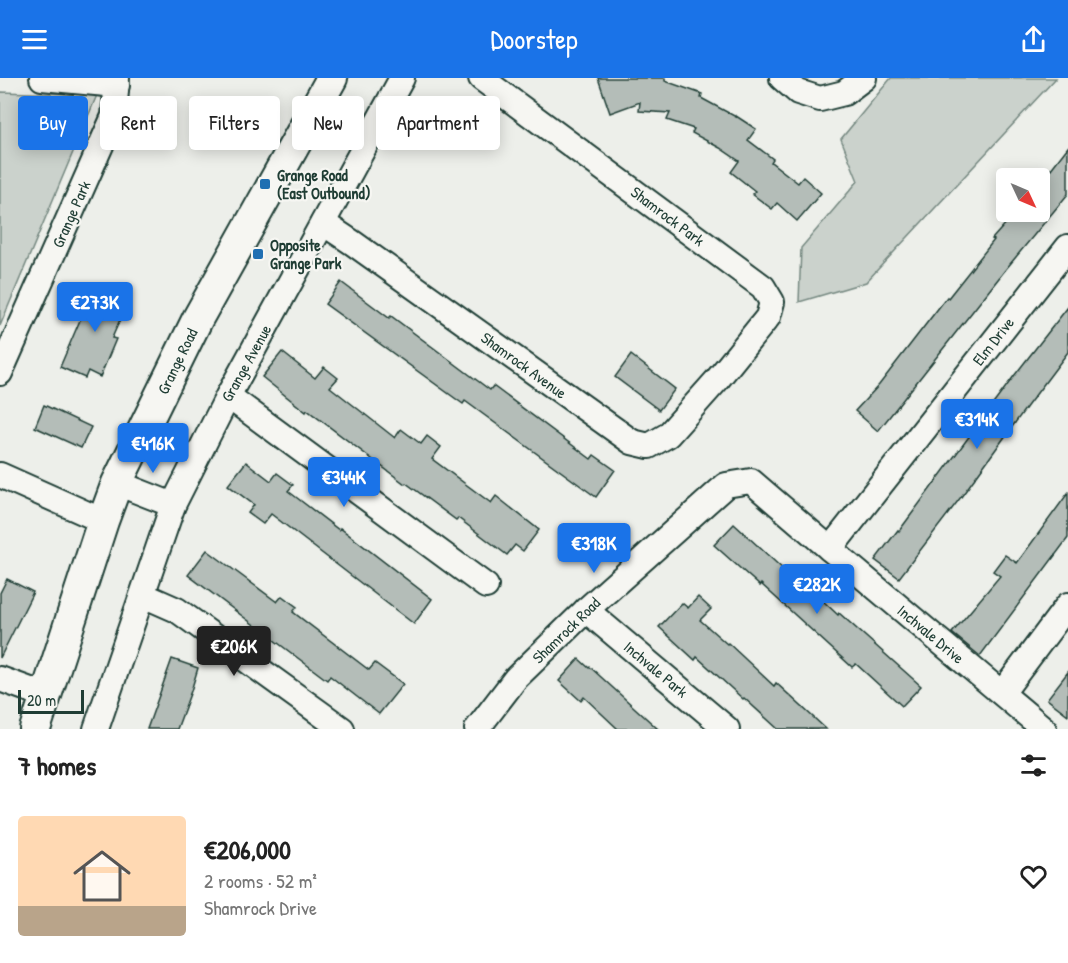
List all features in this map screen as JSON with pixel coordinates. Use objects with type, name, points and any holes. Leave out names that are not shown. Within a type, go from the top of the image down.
[{"type":"main road","name":"Grange Road","points":[[35,729],[117,483],[198,318],[332,78]]},
{"type":"street","name":"Grange Park","points":[[0,373],[114,116],[117,81],[42,78]]},
{"type":"street","name":"Grange Avenue","points":[[96,729],[173,505],[228,396],[402,78]]},
{"type":"street","name":"Shamrock Park","points":[[481,78],[763,287],[772,302],[768,317],[717,380]]},
{"type":"street","points":[[782,78],[798,92],[820,99],[844,93],[864,78]]},
{"type":"street","name":"Shamrock Avenue","points":[[323,224],[632,442],[649,446],[668,435],[717,380]]},
{"type":"street","name":"Elm Drive","points":[[830,549],[1068,247]]},
{"type":"street","points":[[228,396],[486,586]]},
{"type":"street","points":[[0,475],[103,521]]},
{"type":"street","name":"Inchvale Drive","points":[[751,481],[1044,729]]},
{"type":"street","name":"Shamrock Road","points":[[477,729],[516,678],[586,610],[726,485],[751,481]]},
{"type":"street","points":[[117,483],[173,505]]},
{"type":"street","points":[[143,595],[177,610],[342,729]]},
{"type":"street","points":[[1002,693],[1068,605]]},
{"type":"street","name":"Inchvale Park","points":[[586,610],[727,729]]},
{"type":"street","points":[[0,679],[47,696]]},
{"type":"shaded area","points":[[891,78],[1056,78],[866,282],[799,302],[801,248],[858,181],[841,139]]},
{"type":"shaded area","points":[[0,92],[97,95],[88,116],[88,96],[18,96],[18,150],[74,150],[0,326]]},
{"type":"building","points":[[598,78],[665,78],[665,81],[702,94],[701,98],[756,129],[748,140],[773,159],[771,162],[798,183],[803,177],[821,193],[797,221],[777,203],[772,209],[752,194],[755,191],[731,172],[739,161],[692,133],[694,129],[667,120],[670,113],[639,111],[640,102],[610,113]]},
{"type":"building","points":[[1068,147],[1068,194],[1050,216],[1050,170]]},
{"type":"building","points":[[1007,222],[1045,222],[878,431],[855,411],[879,385],[994,240],[992,239]]},
{"type":"building","points":[[341,282],[389,318],[391,316],[490,390],[493,386],[591,459],[594,455],[615,470],[596,497],[465,401],[463,404],[325,304]]},
{"type":"building","points":[[95,285],[129,299],[112,338],[116,339],[100,377],[88,371],[85,378],[60,367]]},
{"type":"building","points":[[1068,307],[1068,352],[899,578],[875,560]]},
{"type":"building","points":[[282,352],[315,378],[324,367],[338,378],[330,387],[395,438],[401,429],[421,444],[427,436],[441,447],[432,459],[491,503],[496,496],[539,530],[523,551],[515,545],[507,555],[458,518],[456,520],[307,410],[306,412],[262,377]]},
{"type":"building","points":[[631,355],[675,389],[659,410],[615,377]]},
{"type":"building","points":[[44,405],[91,427],[81,448],[35,427]]},
{"type":"building","points":[[246,462],[271,481],[277,473],[293,485],[288,491],[432,599],[414,624],[271,514],[263,524],[248,513],[254,505],[228,485]]},
{"type":"building","points":[[1068,493],[1068,538],[980,656],[952,633],[1000,576],[993,571],[1005,555],[1017,563]]},
{"type":"building","points":[[734,524],[785,571],[788,568],[838,615],[839,613],[921,686],[902,706],[856,664],[852,667],[761,584],[760,586],[714,545]]},
{"type":"building","points":[[207,550],[277,602],[282,596],[297,607],[293,612],[369,670],[375,663],[403,684],[379,714],[330,676],[327,680],[188,575]]},
{"type":"building","points":[[7,579],[33,592],[0,658],[0,593]]},
{"type":"building","points":[[698,597],[711,609],[700,620],[774,686],[776,683],[826,729],[778,729],[697,657],[695,660],[659,627],[682,603],[688,608]]},
{"type":"building","points":[[172,659],[198,668],[191,691],[177,729],[147,729]]},
{"type":"building","points":[[579,659],[658,729],[618,729],[584,697],[581,701],[559,681]]},
{"type":"building","points":[[1068,672],[1068,715],[1047,699]]},
{"type":"place","name":"Grange Road (East Outbound)","points":[[265,184]]},
{"type":"place","name":"Opposite Grange Park","points":[[258,254]]}]
